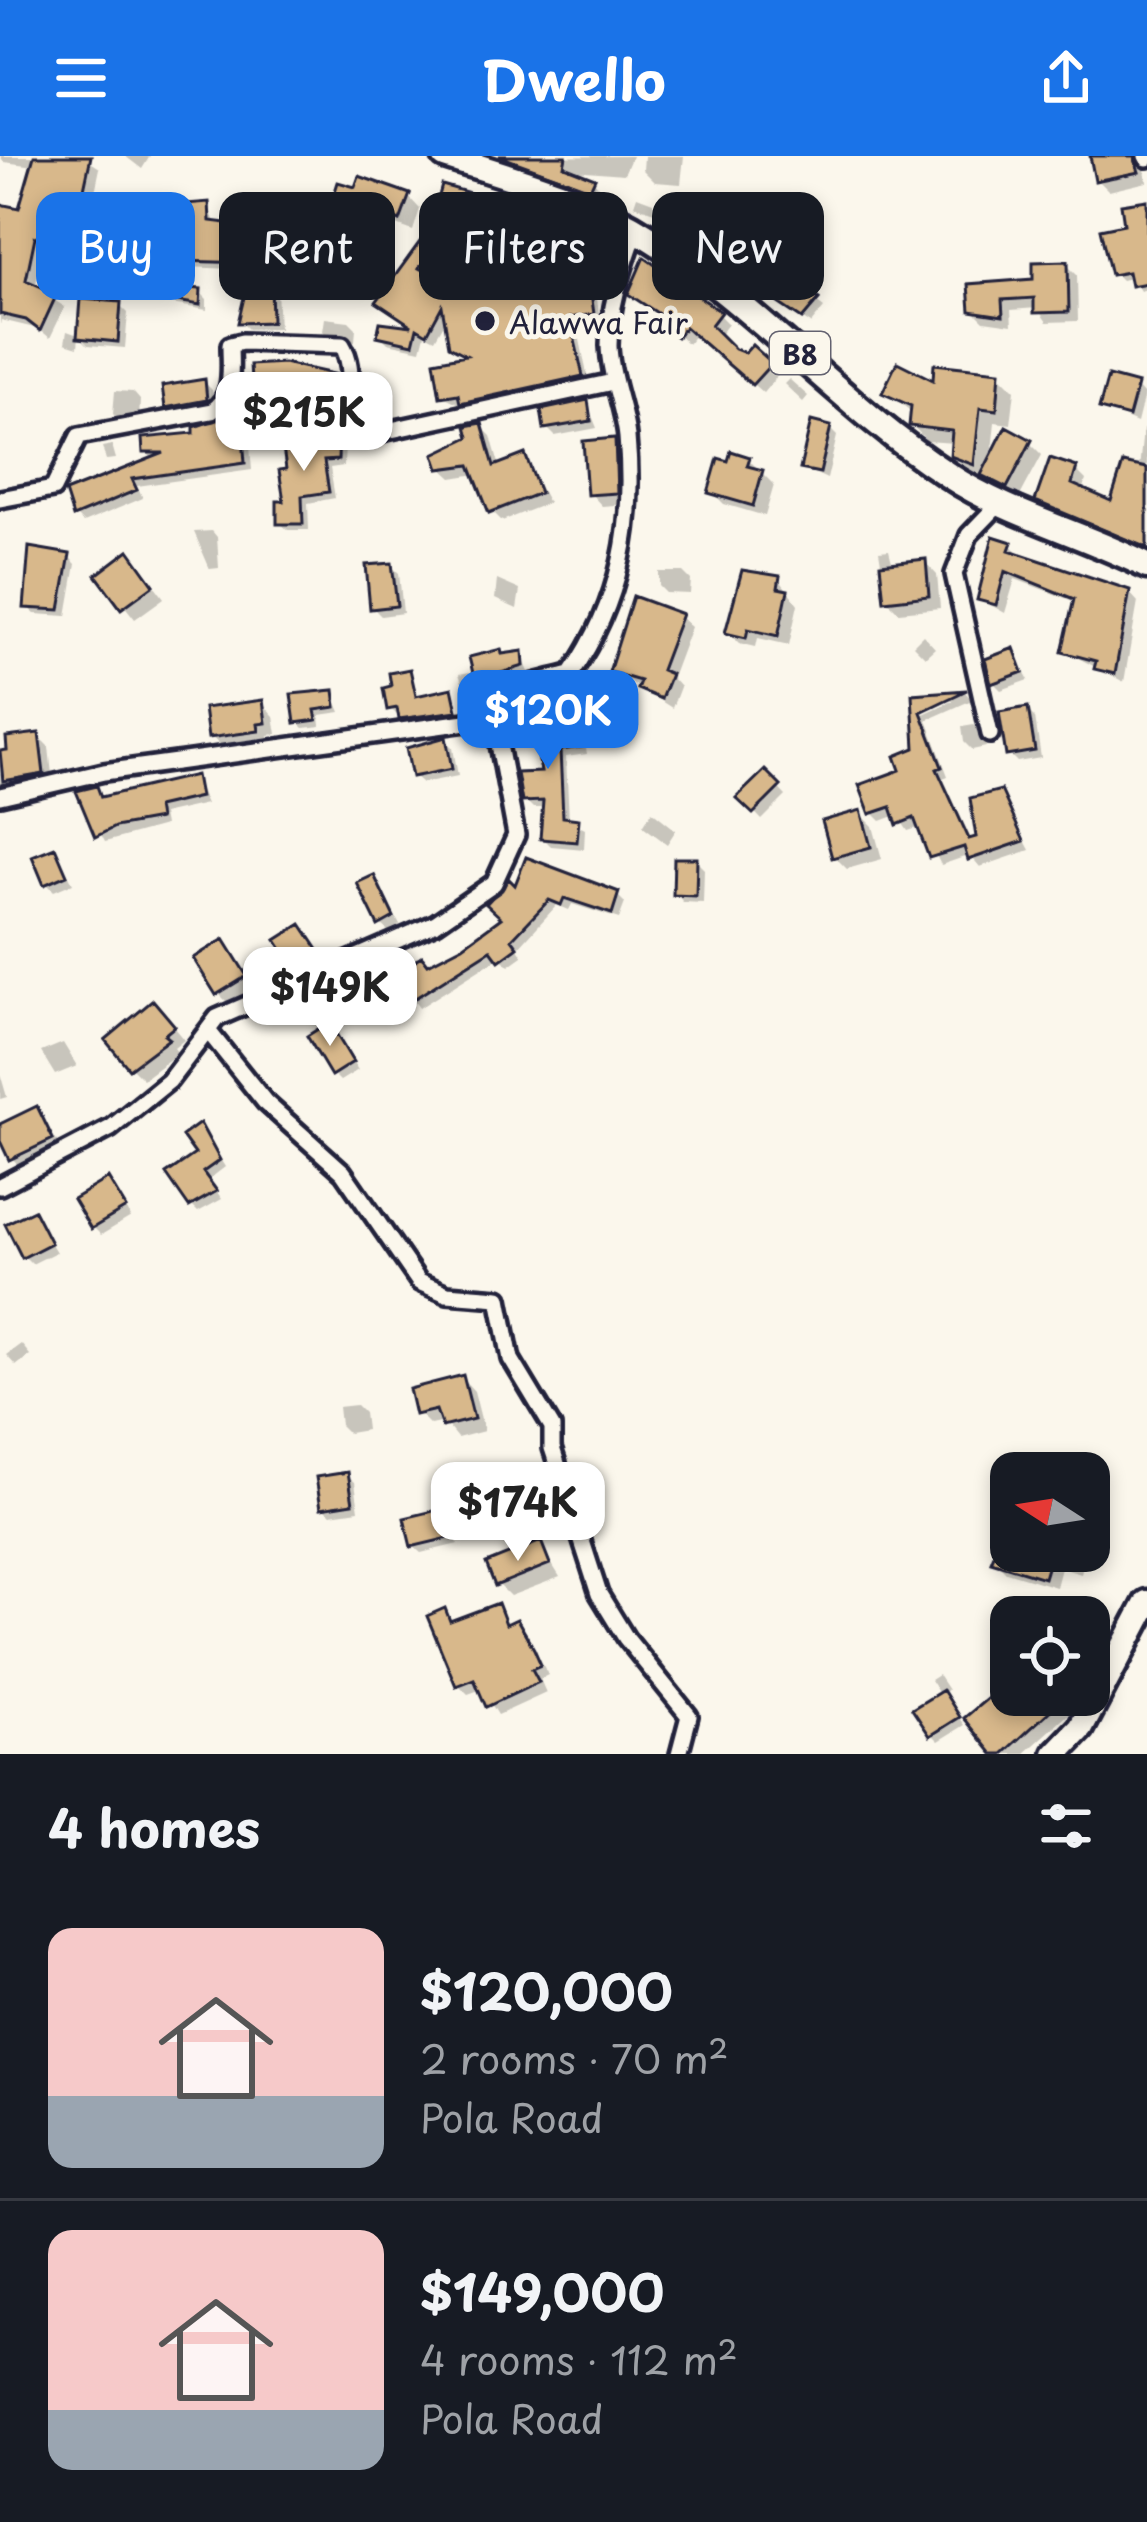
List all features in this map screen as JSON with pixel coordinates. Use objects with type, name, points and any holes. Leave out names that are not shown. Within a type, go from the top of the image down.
[{"type":"main road","name":"B8","points":[[445,156],[580,200],[636,230],[806,358],[891,435],[1000,503],[1147,566]]},
{"type":"main road","points":[[1056,1754],[1081,1729],[1147,1603]]},
{"type":"street","points":[[0,796],[104,772],[466,722],[518,688],[572,674],[614,593],[627,545],[627,433],[609,345],[614,294],[636,230]]},
{"type":"street","points":[[0,499],[53,489],[79,436],[212,411],[223,404],[230,389],[230,345],[242,342],[342,345],[350,358],[352,416],[359,428],[382,432],[613,382]]},
{"type":"street","points":[[990,734],[954,574],[969,535],[1000,503]]},
{"type":"street","points":[[0,1186],[111,1128],[169,1081],[217,1018],[436,922],[494,883],[516,835],[494,718],[501,701]]},
{"type":"street","points":[[208,1032],[265,1102],[343,1172],[419,1282],[447,1294],[499,1298],[512,1359],[552,1427],[552,1448],[598,1594],[626,1638],[689,1716],[679,1754]]},
{"type":"building","points":[[34,156],[91,156],[83,192],[36,192],[36,237],[26,280],[36,285],[36,300],[54,300],[40,331],[26,320],[0,314],[0,204],[19,208]]},
{"type":"building","points":[[499,156],[566,156],[564,166],[595,178],[590,189]]},
{"type":"building","points":[[1090,156],[1134,156],[1139,172],[1095,181]]},
{"type":"building","points":[[359,176],[410,194],[400,221],[395,219],[395,192],[335,192],[338,182],[355,187]]},
{"type":"building","points":[[442,185],[466,192],[440,192]]},
{"type":"building","points":[[1147,200],[1147,283],[1131,286],[1128,272],[1111,275],[1100,229],[1124,224],[1121,204]]},
{"type":"building","points":[[209,202],[210,221],[219,222],[219,262],[195,261],[195,203]]},
{"type":"building","points":[[419,243],[419,300],[592,300],[594,314],[570,318],[583,376],[460,403],[458,394],[440,397],[434,361],[466,355],[449,346],[442,306],[427,334],[417,328],[413,344],[377,336],[380,322],[412,326],[376,302],[395,300],[395,276]]},
{"type":"building","points":[[644,257],[652,263],[652,300],[704,300],[721,312],[711,325],[735,349],[745,353],[752,345],[772,363],[752,385],[685,327],[677,337],[657,322],[662,316],[628,294]]},
{"type":"building","points":[[1068,261],[1069,312],[1034,313],[1034,298],[1002,300],[1003,316],[970,311],[968,284],[1033,279],[1033,262]]},
{"type":"building","points":[[195,289],[201,289],[200,305],[171,300],[195,300]]},
{"type":"building","points":[[80,300],[121,302],[118,342],[77,338]]},
{"type":"building","points":[[243,300],[271,300],[272,322],[238,323]]},
{"type":"building","points":[[774,300],[818,300],[802,319]]},
{"type":"building","points":[[897,362],[933,380],[934,364],[1000,371],[997,410],[980,408],[974,465],[950,456],[952,431],[909,426],[911,406],[882,393]]},
{"type":"building","points":[[284,363],[338,375],[339,411],[290,405],[292,393],[252,396],[250,365]]},
{"type":"building","points":[[1108,376],[1138,384],[1129,417],[1099,409]]},
{"type":"building","points":[[205,379],[207,400],[165,408],[162,386]]},
{"type":"building","points":[[588,400],[591,421],[544,429],[541,410]]},
{"type":"building","points":[[241,411],[245,463],[132,479],[137,490],[73,517],[65,492],[164,453],[143,453],[142,438],[194,433],[194,427]]},
{"type":"building","points":[[811,421],[831,426],[820,473],[800,469]]},
{"type":"building","points":[[482,423],[494,466],[525,454],[540,493],[489,513],[470,465],[439,469],[434,454],[469,437],[466,426]]},
{"type":"building","points":[[1006,426],[1032,440],[1007,488],[981,475]]},
{"type":"building","points":[[339,433],[338,460],[324,461],[329,492],[302,496],[303,524],[277,524],[277,501],[284,501],[279,470],[286,469],[282,441]]},
{"type":"building","points":[[615,438],[617,493],[587,495],[583,441]]},
{"type":"building","points":[[731,451],[750,457],[747,466],[763,470],[753,506],[708,493],[718,458],[728,461]]},
{"type":"building","points":[[1050,458],[1077,467],[1072,484],[1111,501],[1123,463],[1147,468],[1147,548],[1035,501]]},
{"type":"building","points":[[993,536],[1012,542],[1009,550],[1130,590],[1115,674],[1094,669],[1096,661],[1062,652],[1074,599],[1005,571],[996,605],[977,600]]},
{"type":"building","points":[[29,547],[70,554],[60,610],[24,608]]},
{"type":"building","points":[[129,550],[154,585],[121,609],[96,575]]},
{"type":"building","points":[[926,559],[929,596],[884,601],[880,564]]},
{"type":"building","points":[[392,563],[397,606],[370,609],[366,565]]},
{"type":"building","points":[[742,570],[780,576],[778,588],[788,590],[778,636],[748,629],[746,638],[725,633]]},
{"type":"building","points":[[633,596],[682,614],[661,670],[671,674],[661,699],[637,689],[640,681],[609,672]]},
{"type":"building","points":[[1014,648],[1023,672],[991,684],[985,659]]},
{"type":"building","points":[[501,649],[502,654],[523,651],[524,666],[475,681],[469,657]]},
{"type":"building","points":[[410,669],[416,696],[452,688],[457,711],[399,719],[397,708],[387,710],[383,688],[391,686],[389,673]]},
{"type":"building","points":[[334,690],[336,707],[315,710],[317,720],[295,723],[291,694]]},
{"type":"building","points":[[967,690],[921,712],[942,767],[937,769],[969,839],[976,837],[970,798],[1001,790],[1024,841],[968,860],[964,847],[929,858],[914,818],[897,825],[891,807],[870,814],[859,785],[900,770],[895,756],[915,748],[912,694]]},
{"type":"building","points":[[263,700],[266,723],[258,724],[259,731],[208,738],[204,708]]},
{"type":"building","points":[[1028,707],[1035,751],[1006,756],[999,712]]},
{"type":"building","points":[[551,710],[554,728],[578,724],[582,747],[560,750],[563,817],[579,819],[577,842],[540,839],[543,801],[522,802],[517,773],[541,772],[534,735],[514,739],[509,716]]},
{"type":"building","points":[[39,733],[44,774],[3,781],[0,751],[7,750],[6,737]]},
{"type":"building","points":[[446,737],[452,769],[412,777],[406,748]]},
{"type":"building","points":[[765,770],[781,786],[753,814],[736,798]]},
{"type":"building","points":[[196,775],[200,797],[157,807],[159,819],[115,827],[95,837],[76,791],[97,786],[101,797]]},
{"type":"building","points":[[861,810],[871,847],[832,858],[822,821]]},
{"type":"building","points":[[55,847],[67,875],[44,885],[32,856]]},
{"type":"building","points":[[526,857],[619,892],[612,914],[564,898],[561,905],[549,900],[512,939],[518,947],[499,961],[491,950],[409,1002],[392,976],[422,956],[428,964],[463,946],[501,918],[486,904],[509,879],[515,885]]},
{"type":"building","points":[[674,858],[697,858],[696,896],[673,895]]},
{"type":"building","points":[[374,875],[394,917],[378,926],[357,883]]},
{"type":"building","points":[[301,924],[321,954],[296,971],[276,940]]},
{"type":"building","points":[[224,939],[247,976],[216,995],[193,958]]},
{"type":"building","points":[[153,1000],[175,1026],[164,1035],[169,1039],[129,1069],[105,1040]]},
{"type":"building","points":[[329,1022],[353,1062],[331,1076],[307,1036]]},
{"type":"building","points":[[37,1106],[53,1139],[9,1160],[0,1141],[0,1124]]},
{"type":"building","points":[[200,1123],[220,1160],[203,1172],[217,1191],[189,1207],[166,1174],[195,1154],[182,1136]]},
{"type":"building","points":[[108,1178],[126,1208],[91,1229],[73,1199]]},
{"type":"building","points":[[34,1210],[51,1243],[22,1258],[5,1224]]},
{"type":"building","points":[[463,1375],[474,1419],[442,1427],[436,1410],[415,1415],[409,1389]]},
{"type":"building","points":[[504,1470],[516,1499],[482,1513],[465,1485]]},
{"type":"building","points":[[348,1472],[353,1503],[321,1508],[316,1477]]},
{"type":"building","points":[[446,1508],[453,1537],[411,1547],[404,1518]]},
{"type":"building","points":[[541,1541],[550,1564],[495,1586],[486,1563]]},
{"type":"building","points":[[498,1603],[506,1624],[517,1619],[541,1665],[532,1669],[539,1682],[486,1707],[474,1679],[456,1686],[427,1616],[445,1608],[450,1621]]},
{"type":"building","points":[[943,1690],[960,1717],[930,1736],[912,1709]]},
{"type":"building","points":[[990,1696],[990,1716],[1044,1716],[1003,1754],[993,1754],[964,1718]]},
{"type":"place","name":"Alawwa Fair","points":[[485,321]]}]
